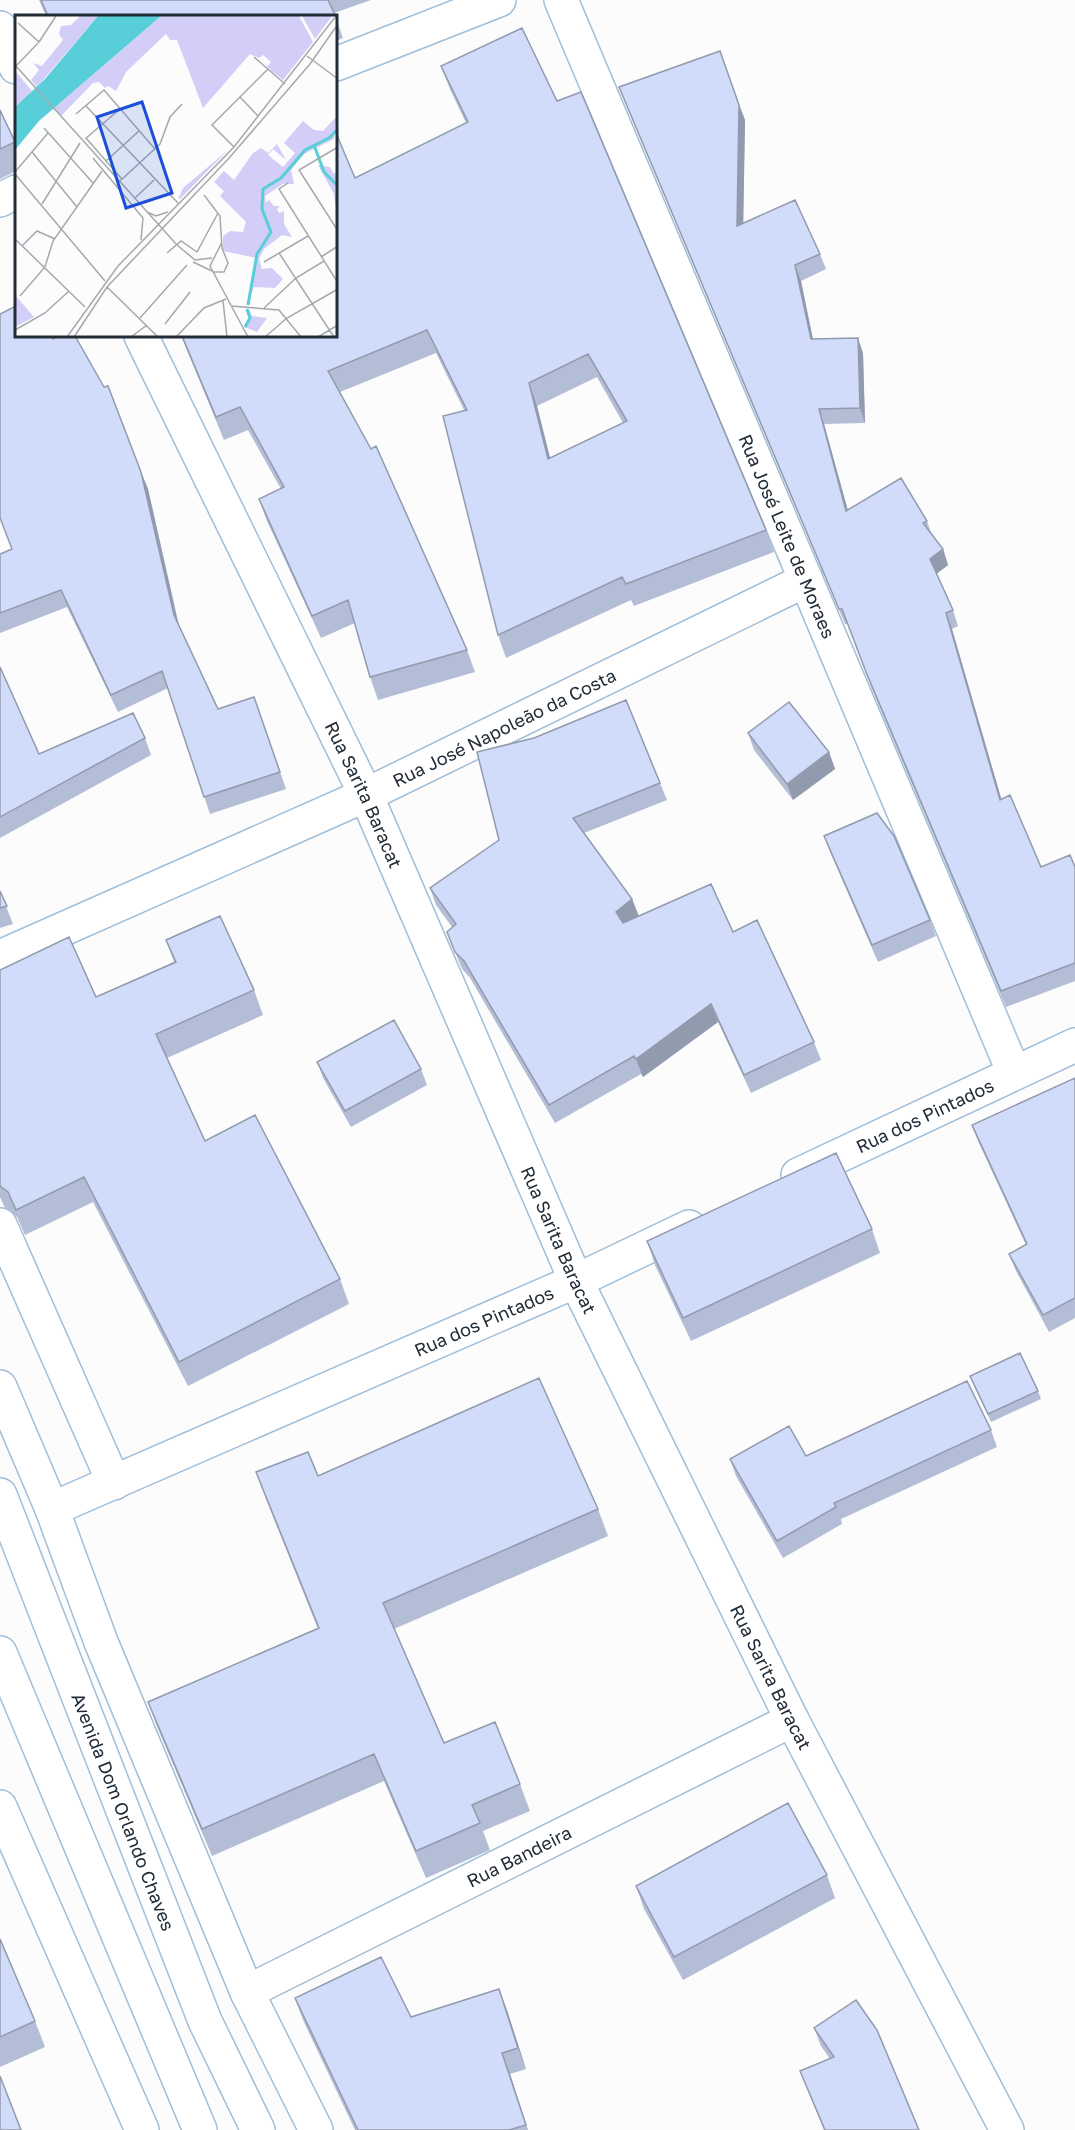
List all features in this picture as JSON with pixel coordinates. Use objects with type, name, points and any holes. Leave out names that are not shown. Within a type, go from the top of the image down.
[{"type":"street","points":[[338,63],[499,0]]},
{"type":"street","name":"Rua José Leite de Moraes","points":[[561,0],[1014,1073]]},
{"type":"street","points":[[0,28],[15,65]]},
{"type":"street","points":[[0,200],[15,192]]},
{"type":"street","name":"Rua Sarita Baracat","points":[[142,338],[366,795],[576,1281],[792,1720],[1007,2130]]},
{"type":"street","name":"Rua José Napoleão da Costa","points":[[0,957],[366,795],[806,580]]},
{"type":"street","name":"Rua dos Pintados","points":[[768,1190],[1075,1046]]},
{"type":"street","name":"Rua dos Pintados","points":[[52,1509],[576,1281],[715,1215]]},
{"type":"street","points":[[0,1225],[114,1483]]},
{"type":"street","points":[[0,1387],[52,1509],[100,1642],[247,1992],[316,2130]]},
{"type":"street","name":"Avenida Dom Orlando Chaves","points":[[0,1495],[204,2021],[257,2128]]},
{"type":"street","points":[[0,1653],[200,2130]]},
{"type":"street","name":"Rua Bandeira","points":[[247,1992],[792,1720]]},
{"type":"street","points":[[0,1807],[142,2130]]},
{"type":"building","points":[[41,0],[328,0],[335,15],[48,15]]},
{"type":"building","points":[[522,28],[557,101],[581,92],[766,530],[626,584],[622,577],[498,635],[443,416],[467,410],[427,330],[328,371],[371,449],[376,446],[467,650],[370,677],[348,600],[312,616],[259,499],[284,487],[240,407],[216,417],[183,338],[338,338],[338,138],[355,178],[468,122],[441,66]],"holes":[[[588,354],[627,421],[548,459],[529,383]]]},
{"type":"building","points":[[720,51],[739,105],[737,226],[795,200],[820,254],[795,265],[811,339],[858,338],[860,408],[819,409],[846,511],[901,478],[927,521],[923,523],[943,549],[930,559],[953,610],[946,613],[1000,800],[1010,795],[1041,867],[1070,855],[1075,867],[1075,963],[1001,991],[866,672],[842,609],[839,609],[619,87]]},
{"type":"building","points":[[0,110],[15,142],[0,149]]},
{"type":"building","points":[[15,306],[15,338],[76,338],[104,387],[108,386],[141,472],[174,615],[218,709],[254,697],[280,772],[204,797],[162,671],[111,695],[61,590],[0,613],[0,554],[12,549],[0,518],[0,314]]},
{"type":"building","points":[[0,667],[39,754],[133,713],[145,738],[0,817]]},
{"type":"building","points":[[626,700],[660,783],[573,818],[632,899],[616,912],[623,923],[711,884],[733,932],[757,920],[814,1042],[744,1075],[711,1004],[636,1059],[634,1056],[549,1105],[464,961],[455,952],[447,932],[456,924],[430,888],[499,840],[477,752],[534,738]]},
{"type":"building","points":[[789,702],[829,752],[787,784],[748,733]]},
{"type":"building","points":[[877,813],[894,836],[930,920],[872,945],[824,836]]},
{"type":"building","points":[[0,891],[7,906],[0,908]]},
{"type":"building","points":[[220,916],[254,990],[156,1034],[205,1141],[255,1115],[340,1279],[179,1362],[84,1177],[16,1210],[8,1192],[0,1186],[0,970],[69,937],[96,997],[176,962],[166,940]]},
{"type":"building","points":[[394,1020],[421,1069],[345,1111],[317,1062]]},
{"type":"building","points":[[1075,1078],[1075,1298],[1043,1315],[1009,1254],[1027,1244],[972,1125]]},
{"type":"building","points":[[836,1153],[872,1229],[683,1318],[647,1241]]},
{"type":"building","points":[[1020,1353],[1038,1391],[988,1414],[970,1376]]},
{"type":"building","points":[[539,1378],[598,1509],[383,1603],[444,1743],[495,1722],[520,1784],[472,1805],[480,1823],[416,1851],[374,1754],[202,1829],[148,1702],[319,1628],[256,1472],[308,1452],[318,1476]]},
{"type":"building","points":[[967,1381],[991,1430],[834,1503],[836,1507],[777,1541],[730,1459],[789,1426],[806,1456]]},
{"type":"building","points":[[788,1803],[827,1875],[674,1957],[636,1886]]},
{"type":"building","points":[[0,1939],[35,2021],[0,2037]]},
{"type":"building","points":[[381,1957],[411,2017],[499,1989],[518,2048],[502,2053],[526,2125],[509,2130],[358,2130],[295,1998]]},
{"type":"building","points":[[856,2000],[877,2030],[919,2130],[825,2130],[800,2071],[834,2057],[814,2028]]},
{"type":"building","points":[[0,2076],[21,2130],[0,2130]]}]
